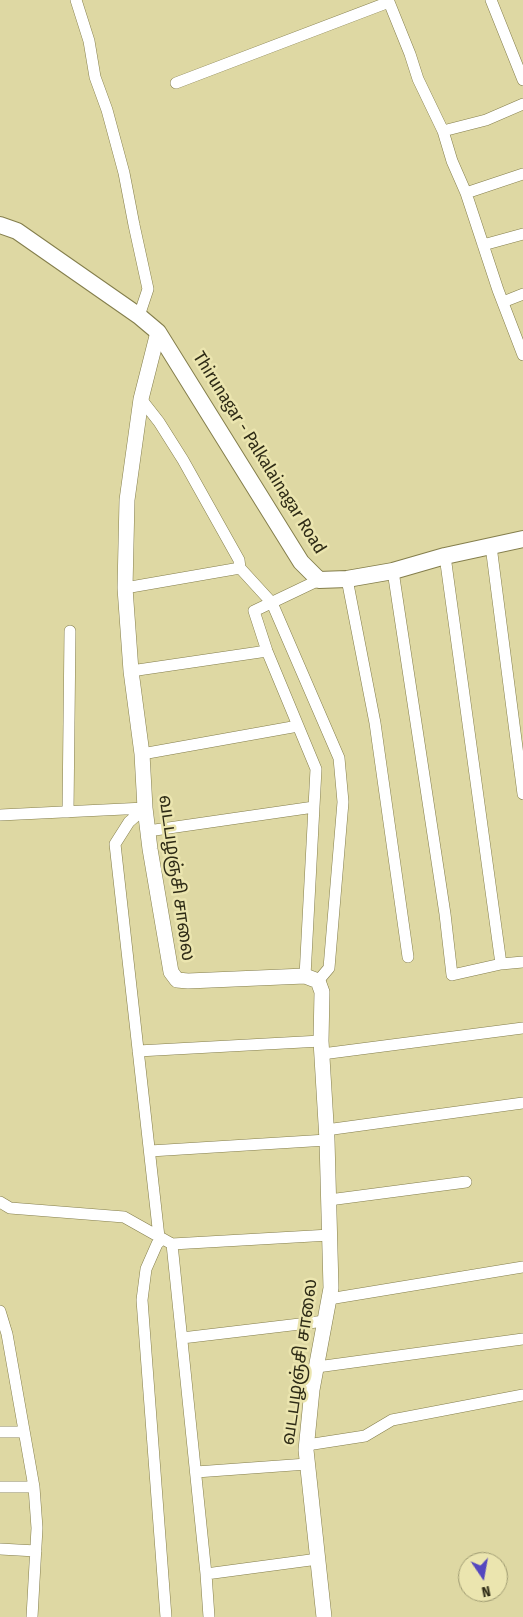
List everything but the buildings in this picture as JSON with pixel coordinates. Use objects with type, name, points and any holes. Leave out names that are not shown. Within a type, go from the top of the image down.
[{"type":"main road","name":"Thirunagar - Palkalainagar Road","points":[[0,225],[17,231],[139,316],[158,332],[301,562],[319,580],[347,579],[393,571],[446,556],[523,539]]},
{"type":"street","points":[[76,0],[89,41],[95,76],[107,110],[124,173],[148,289],[139,316]]},
{"type":"street","points":[[491,0],[523,80]]},
{"type":"street","points":[[176,83],[389,1],[418,79],[443,131],[452,161],[466,193],[523,355]]},
{"type":"street","points":[[443,131],[486,120],[523,104]]},
{"type":"street","points":[[466,193],[523,174]]},
{"type":"street","points":[[483,245],[523,234]]},
{"type":"street","points":[[503,302],[523,294]]},
{"type":"street","name":"வடபழஞ்சி சாலை","points":[[158,332],[142,399],[127,500],[126,588],[131,671],[142,754],[145,808],[171,972],[177,980],[188,981],[312,978],[322,992],[322,1047],[331,1288],[312,1390],[307,1464],[324,1617]]},
{"type":"street","points":[[142,399],[183,460],[239,560],[240,568],[272,603],[339,758],[343,802],[329,968],[312,978]]},
{"type":"street","points":[[491,546],[523,794]]},
{"type":"street","points":[[446,556],[501,964]]},
{"type":"street","points":[[126,588],[240,568]]},
{"type":"street","points":[[393,571],[445,914],[452,975],[501,964],[523,962]]},
{"type":"street","points":[[347,579],[375,724],[408,957]]},
{"type":"street","points":[[312,978],[316,769],[267,650],[254,611],[319,580]]},
{"type":"street","points":[[68,812],[70,631]]},
{"type":"street","points":[[131,671],[267,650]]},
{"type":"street","points":[[142,754],[298,726]]},
{"type":"street","points":[[148,831],[314,807]]},
{"type":"street","points":[[0,815],[145,808]]},
{"type":"street","points":[[145,808],[129,822],[115,844],[150,1150],[182,1338],[209,1617]]},
{"type":"street","points":[[138,1051],[322,1047],[523,1031]]},
{"type":"street","points":[[150,1150],[326,1135],[523,1103]]},
{"type":"street","points":[[329,1200],[466,1182]]},
{"type":"street","points":[[0,1202],[10,1208],[124,1217],[165,1240]]},
{"type":"street","points":[[166,1617],[142,1300],[146,1269],[157,1244],[165,1240],[330,1235]]},
{"type":"street","points":[[329,1299],[523,1267]]},
{"type":"street","points":[[0,1310],[3,1334],[13,1369],[34,1487],[37,1528],[32,1617]]},
{"type":"street","points":[[182,1338],[325,1321]]},
{"type":"street","points":[[317,1367],[523,1339]]},
{"type":"street","points":[[0,1369],[13,1369]]},
{"type":"street","points":[[307,1445],[365,1436],[392,1420],[523,1395]]},
{"type":"street","points":[[0,1432],[24,1432]]},
{"type":"street","points":[[196,1472],[307,1464]]},
{"type":"street","points":[[0,1487],[34,1487]]},
{"type":"street","points":[[0,1548],[36,1551]]},
{"type":"street","points":[[206,1574],[318,1559]]}]
